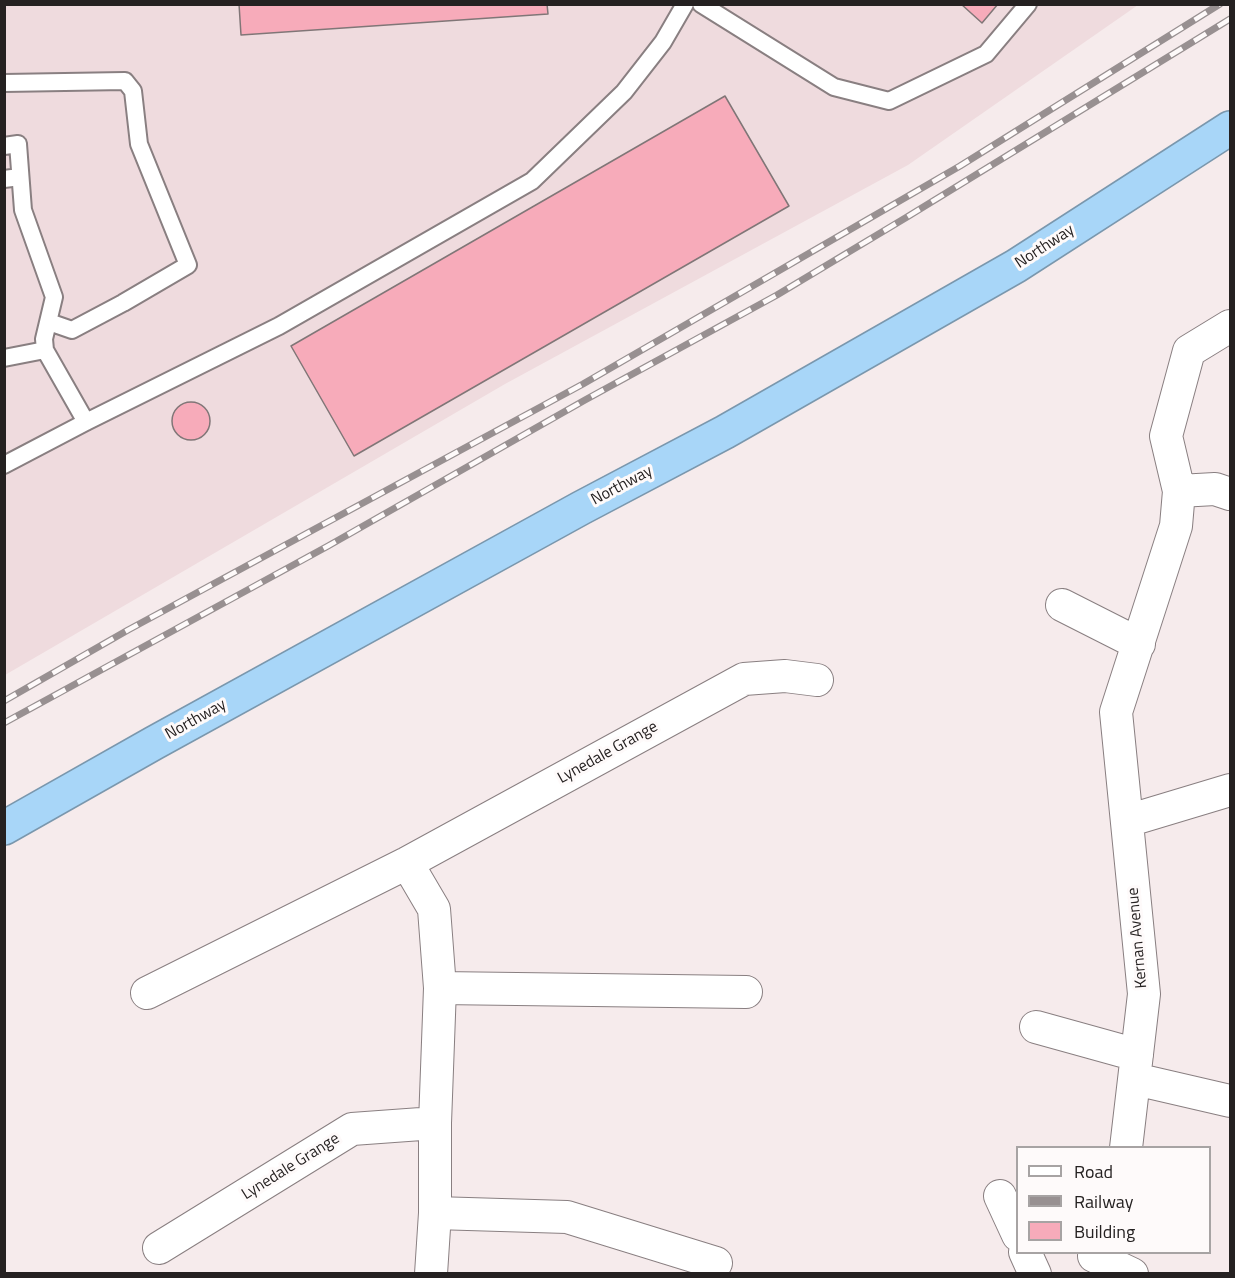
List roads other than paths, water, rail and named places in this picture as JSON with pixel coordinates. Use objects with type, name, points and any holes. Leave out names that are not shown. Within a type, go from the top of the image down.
[{"type":"highway","name":"Northway","points":[[4,828],[477,566],[725,432],[1016,266],[1230,128]]},
{"type":"street","name":"Kernan Avenue","points":[[1126,1146],[1144,994],[1116,712],[1176,526],[1179,491],[1166,436],[1190,351],[1230,326]]},
{"type":"street","points":[[1179,491],[1215,489],[1230,494]]},
{"type":"street","points":[[1062,605],[1139,644]]},
{"type":"street","name":"Lynedale Grange","points":[[147,993],[407,863],[744,679],[785,676],[817,680]]},
{"type":"street","points":[[1127,821],[1230,790]]},
{"type":"street","points":[[407,863],[434,909],[440,988],[435,1124],[435,1214],[431,1274]]},
{"type":"street","points":[[440,988],[747,992]]},
{"type":"street","points":[[1036,1027],[1230,1101]]},
{"type":"street","name":"Lynedale Grange","points":[[159,1248],[352,1129],[435,1124]]},
{"type":"street","points":[[1000,1196],[1016,1233]]},
{"type":"street","points":[[435,1214],[567,1217],[716,1263]]},
{"type":"street","points":[[1026,1254],[1035,1274]]},
{"type":"street","points":[[1093,1261],[1132,1274]]},
{"type":"lane","points":[[4,465],[279,326],[532,181],[624,92],[663,42],[685,4]]},
{"type":"lane","points":[[701,4],[834,87],[889,100],[986,54],[1028,4]]},
{"type":"lane","points":[[4,83],[125,81],[133,91],[139,144],[188,265],[72,330],[49,322]]},
{"type":"lane","points":[[4,146],[18,144],[12,178],[54,297],[44,339],[45,350],[86,422]]},
{"type":"lane","points":[[4,358],[45,350]]},
{"type":"railway","points":[[4,701],[128,630],[583,384],[960,166],[1220,4]]},
{"type":"railway","points":[[4,723],[328,546],[585,400],[777,295],[1230,19]]}]
